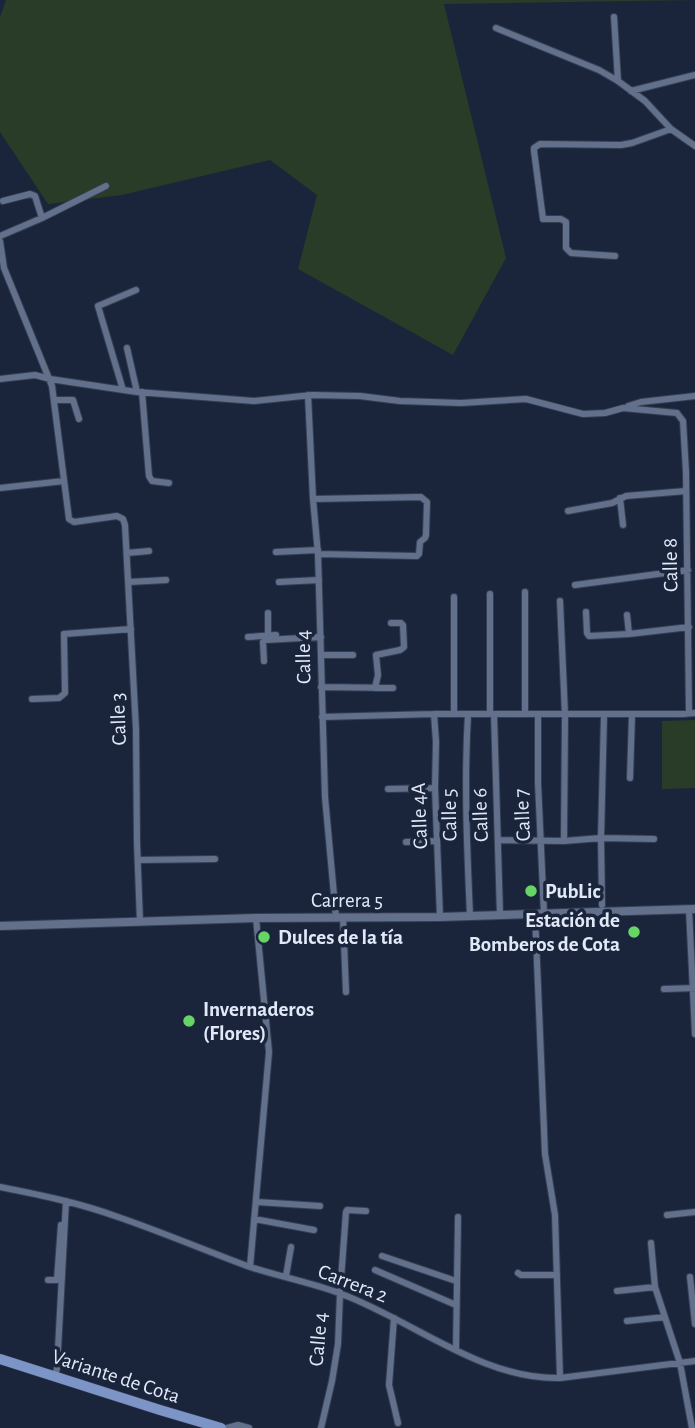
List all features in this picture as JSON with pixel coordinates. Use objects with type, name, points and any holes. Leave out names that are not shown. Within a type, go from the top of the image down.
[{"type":"main road","name":"Carrera 5","points":[[0,926],[692,909]]},
{"type":"main road","name":"Variante de Cota","points":[[0,1359],[221,1428]]},
{"type":"street","points":[[614,17],[618,81]]},
{"type":"street","points":[[496,28],[618,81],[645,101],[671,129],[695,146]]},
{"type":"street","points":[[631,91],[695,75]]},
{"type":"street","points":[[615,256],[568,251],[564,219],[543,219],[534,148],[540,144],[621,145],[671,129]]},
{"type":"street","points":[[0,488],[64,481],[50,379],[4,268],[0,238],[106,186]]},
{"type":"street","points":[[3,201],[30,194],[35,197],[42,218]]},
{"type":"street","points":[[123,390],[98,306],[136,290]]},
{"type":"street","points":[[127,348],[139,392],[149,476],[152,481],[169,483]]},
{"type":"street","points":[[0,379],[27,375],[139,392],[254,401],[308,395],[461,403],[526,399],[572,412],[593,414],[642,402],[695,396]]},
{"type":"street","name":"Calle 4","points":[[308,395],[318,552],[325,797],[346,992]]},
{"type":"street","points":[[54,400],[73,400],[79,419]]},
{"type":"street","name":"Calle 8","points":[[624,408],[674,412],[681,416],[683,421],[692,713]]},
{"type":"street","points":[[686,472],[695,472]]},
{"type":"street","name":"Calle 3","points":[[64,481],[71,521],[112,516],[120,517],[125,525],[136,729],[140,922]]},
{"type":"street","points":[[568,511],[646,494],[686,495],[695,498]]},
{"type":"street","points":[[276,552],[419,554],[419,542],[426,535],[427,502],[421,498],[313,499]]},
{"type":"street","points":[[620,498],[622,525]]},
{"type":"street","points":[[127,553],[149,551]]},
{"type":"street","points":[[575,585],[688,570]]},
{"type":"street","points":[[129,582],[166,580]]},
{"type":"street","points":[[279,582],[319,580]]},
{"type":"street","points":[[526,592],[526,714]]},
{"type":"street","name":"Calle 6","points":[[490,594],[500,915]]},
{"type":"street","points":[[454,597],[454,714]]},
{"type":"street","points":[[561,601],[565,715],[564,841]]},
{"type":"street","points":[[586,612],[589,636],[689,627]]},
{"type":"street","points":[[268,613],[268,635]]},
{"type":"street","points":[[627,615],[629,634]]},
{"type":"street","points":[[375,688],[378,675],[376,655],[404,647],[403,625],[391,623]]},
{"type":"street","points":[[32,699],[59,698],[65,692],[64,634],[131,629]]},
{"type":"street","points":[[248,637],[320,635]]},
{"type":"street","points":[[264,662],[265,640],[320,635]]},
{"type":"street","points":[[322,655],[353,655]]},
{"type":"street","points":[[321,687],[393,688]]},
{"type":"street","points":[[322,717],[692,713]]},
{"type":"street","name":"Calle 4A","points":[[435,714],[440,916]]},
{"type":"street","name":"Calle 5","points":[[468,714],[466,750],[470,916]]},
{"type":"street","name":"Calle 7","points":[[538,714],[541,840],[539,914],[545,1154],[554,1213],[557,1275]]},
{"type":"street","points":[[602,905],[604,715]]},
{"type":"street","points":[[631,778],[632,715]]},
{"type":"street","points":[[388,789],[435,788]]},
{"type":"street","points":[[498,840],[653,839]]},
{"type":"street","points":[[406,842],[437,841]]},
{"type":"street","points":[[138,860],[215,859]]},
{"type":"street","points":[[692,909],[695,1034]]},
{"type":"street","points":[[250,1266],[270,1052],[256,918]]},
{"type":"street","points":[[664,989],[694,988]]},
{"type":"street","name":"Carrera 2","points":[[0,1187],[65,1200],[250,1266],[340,1293],[456,1350],[510,1370],[560,1378],[695,1361]]},
{"type":"street","points":[[48,1280],[57,1280],[65,1200]]},
{"type":"street","points":[[55,1377],[65,1200]]},
{"type":"street","points":[[257,1202],[320,1206]]},
{"type":"street","name":"Calle 4","points":[[321,1428],[338,1344],[346,1211],[366,1211]]},
{"type":"street","points":[[667,1215],[695,1212]]},
{"type":"street","points":[[456,1350],[458,1217]]},
{"type":"street","points":[[254,1219],[314,1230]]},
{"type":"street","points":[[651,1243],[655,1287],[681,1363],[692,1428]]},
{"type":"street","points":[[286,1276],[291,1247]]},
{"type":"street","points":[[382,1256],[456,1281]]},
{"type":"street","points":[[374,1270],[456,1305]]},
{"type":"street","points":[[518,1273],[557,1275],[560,1378]]},
{"type":"street","points":[[690,1277],[695,1324]]},
{"type":"street","points":[[617,1291],[655,1287]]},
{"type":"street","points":[[627,1321],[665,1317]]},
{"type":"street","points":[[394,1318],[389,1391],[398,1423]]},
{"type":"street","points":[[227,1428],[238,1425],[252,1426]]},
{"type":"green space","points":[[6,0],[695,0],[444,4],[506,258],[453,355],[298,269],[317,195],[270,160],[122,195],[48,204],[0,132],[0,17]]},
{"type":"green space","points":[[695,720],[695,788],[662,789],[662,721]]},
{"type":"place","name":"PubLic","points":[[531,891]]},
{"type":"place","name":"Estación de Bomberos de Cota","points":[[634,932]]},
{"type":"place","name":"Dulces de la tía","points":[[264,937]]},
{"type":"place","name":"Invernaderos (Flores)","points":[[189,1021]]}]
